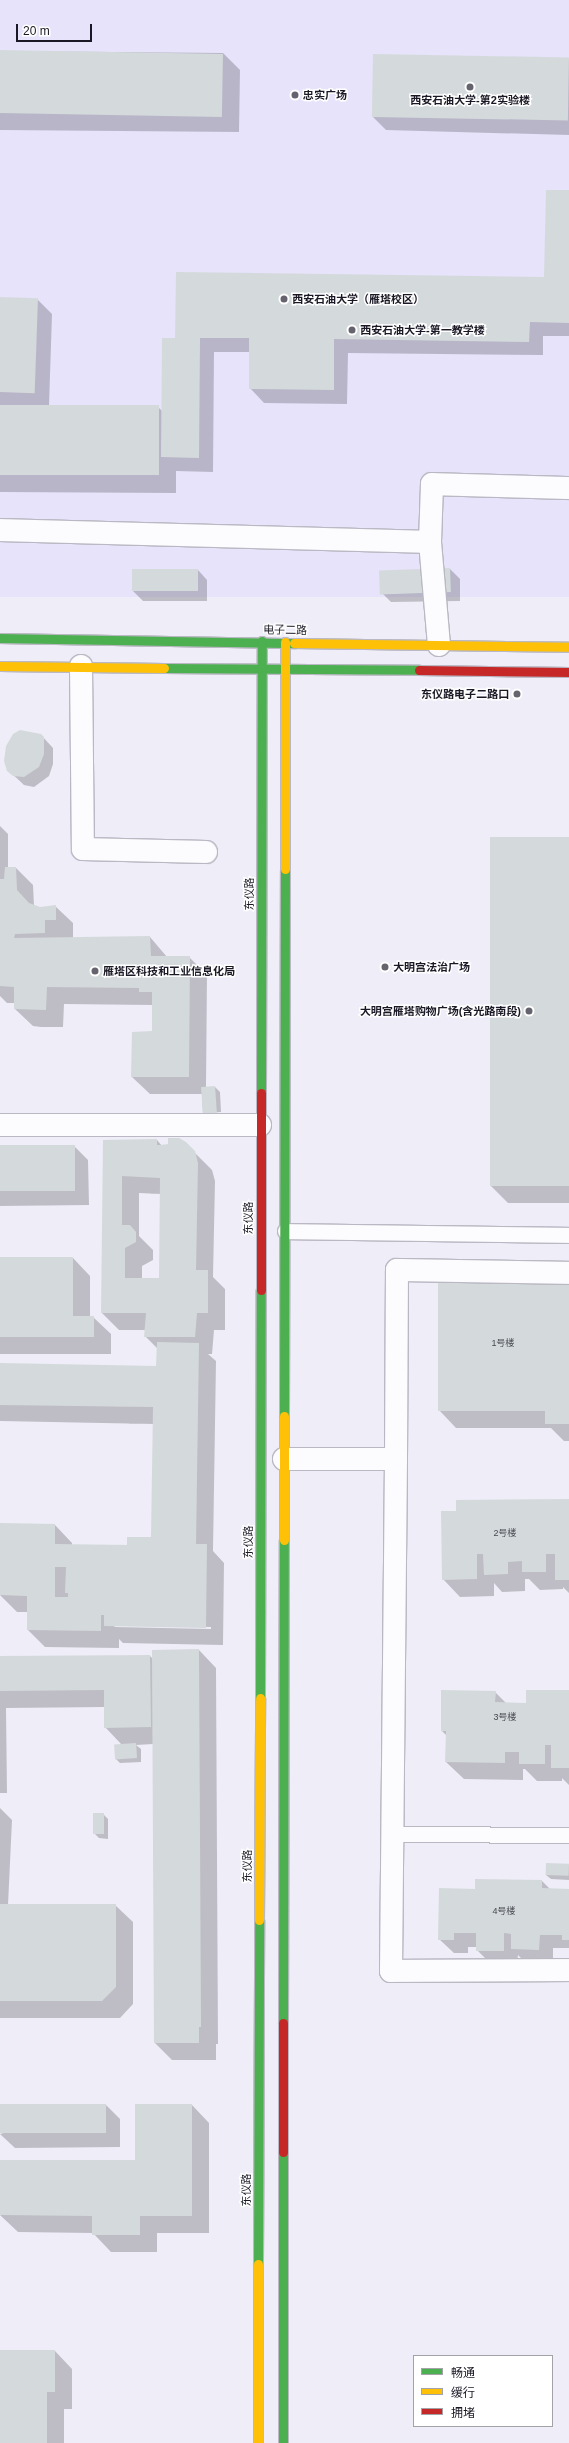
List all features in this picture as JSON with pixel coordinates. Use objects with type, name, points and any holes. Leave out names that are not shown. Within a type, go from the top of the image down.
[{"type":"main road","name":"电子二路","points":[[0,638],[569,647]]},
{"type":"main road","name":"东仪路","points":[[258,2443],[262,641]]},
{"type":"main road","points":[[283,2443],[285,642]]},
{"type":"main road","points":[[0,666],[569,672]]},
{"type":"street","points":[[439,645],[430,542],[432,484],[569,488]]},
{"type":"street","points":[[0,530],[430,542]]},
{"type":"street","points":[[81,666],[83,849],[206,852]]},
{"type":"street","points":[[0,1125],[260,1125]]},
{"type":"street","points":[[569,1273],[397,1270],[391,1971],[569,1970]]},
{"type":"street","points":[[284,1459],[396,1459]]},
{"type":"lane","points":[[285,1231],[569,1235]]},
{"type":"lane","points":[[393,1834],[569,1835]]},
{"type":"shaded area","name":"西安石油大学（雁塔校区）","points":[[0,0],[569,0],[569,597],[0,597]]},
{"type":"building","points":[[0,50],[223,54],[222,117],[0,113]]},
{"type":"building","name":"西安石油大学-第2实验楼","points":[[373,54],[569,57],[568,120],[372,117]]},
{"type":"building","name":"西安石油大学-第一教学楼","points":[[546,190],[569,190],[569,323],[530,322],[529,342],[334,339],[334,390],[249,389],[249,338],[200,338],[199,458],[161,457],[162,338],[175,338],[176,272],[544,277]]},
{"type":"building","points":[[0,297],[38,298],[35,393],[0,392]]},
{"type":"building","points":[[0,405],[159,405],[159,475],[0,475]]},
{"type":"building","points":[[450,568],[451,592],[380,594],[379,570]]},
{"type":"building","points":[[132,569],[198,569],[198,591],[132,591]]},
{"type":"building","points":[[20,730],[41,734],[44,737],[44,754],[39,767],[24,777],[13,776],[7,771],[4,761],[6,746],[13,734]]},
{"type":"building","name":"大明宫雁塔购物广场(含光路南段)","points":[[490,837],[569,837],[569,1186],[490,1186]]},
{"type":"building","name":"雁塔区科技和工业信息化局","points":[[5,867],[16,867],[17,890],[29,903],[40,907],[56,905],[56,920],[45,920],[45,933],[15,934],[14,938],[150,936],[151,956],[190,956],[189,1077],[131,1077],[132,1032],[152,1031],[152,992],[139,992],[139,988],[47,987],[46,1010],[14,1009],[14,987],[0,986],[0,879],[4,879]]},
{"type":"building","points":[[215,1086],[217,1114],[203,1115],[201,1087]]},
{"type":"building","points":[[168,1138],[179,1138],[186,1142],[195,1151],[198,1163],[196,1270],[208,1270],[208,1313],[197,1313],[195,1337],[144,1337],[146,1313],[101,1313],[103,1140],[157,1139],[157,1145],[168,1144]],"holes":[[[122,1176],[160,1178],[159,1278],[125,1278],[125,1248],[136,1242],[136,1232],[130,1225],[122,1225]]]},
{"type":"building","points":[[0,1145],[75,1145],[75,1191],[0,1191]]},
{"type":"building","points":[[0,1257],[73,1257],[73,1316],[94,1316],[94,1337],[0,1337]]},
{"type":"building","points":[[438,1275],[569,1276],[569,1424],[545,1424],[545,1411],[438,1411]]},
{"type":"building","points":[[157,1342],[199,1343],[196,1544],[207,1544],[206,1628],[104,1626],[104,1615],[101,1615],[101,1631],[27,1630],[27,1596],[0,1595],[0,1523],[55,1524],[55,1544],[127,1545],[127,1537],[151,1537],[153,1407],[0,1405],[0,1363],[156,1366]],"holes":[[[55,1567],[66,1567],[65,1593],[68,1593],[68,1597],[55,1597]]]},
{"type":"building","points":[[569,1499],[569,1580],[555,1580],[555,1554],[546,1554],[546,1572],[522,1572],[522,1561],[508,1562],[508,1574],[484,1575],[483,1554],[477,1554],[477,1579],[442,1580],[441,1511],[456,1511],[456,1500]]},
{"type":"building","points":[[199,1649],[201,2027],[199,2027],[199,2043],[154,2043],[152,1650]]},
{"type":"building","points":[[150,1655],[151,1727],[104,1728],[104,1690],[0,1691],[0,1656]]},
{"type":"building","points":[[441,1690],[496,1691],[495,1702],[526,1703],[526,1690],[569,1690],[569,1768],[551,1768],[551,1745],[545,1745],[545,1764],[519,1764],[519,1752],[505,1752],[505,1763],[445,1762],[446,1731],[441,1731]]},
{"type":"building","points":[[136,1743],[137,1758],[115,1759],[114,1745]]},
{"type":"building","points":[[93,1813],[104,1813],[104,1834],[93,1834]]},
{"type":"building","points":[[546,1863],[569,1864],[569,1876],[546,1875]]},
{"type":"building","points":[[475,1879],[542,1880],[542,1888],[569,1889],[569,1940],[562,1940],[562,1935],[540,1935],[539,1950],[511,1949],[511,1934],[504,1933],[504,1951],[476,1951],[476,1933],[454,1933],[454,1940],[438,1940],[439,1888],[475,1889]]},
{"type":"building","points":[[0,1904],[116,1904],[116,1987],[102,2001],[0,2001]]},
{"type":"building","points":[[0,2104],[106,2104],[106,2133],[0,2133]]},
{"type":"building","points":[[135,2104],[192,2104],[192,2216],[140,2216],[140,2235],[92,2235],[92,2216],[0,2215],[0,2160],[135,2160]]},
{"type":"building","points":[[0,2350],[55,2350],[55,2392],[47,2392],[47,2443],[0,2443]]},
{"type":"traffic: fast","points":[[0,638],[294,643]]},
{"type":"traffic: fast","points":[[261,1093],[262,641]]},
{"type":"traffic: fast","points":[[164,668],[419,670]]},
{"type":"traffic: fast","points":[[284,1416],[285,869]]},
{"type":"traffic: fast","points":[[260,1698],[261,1290]]},
{"type":"traffic: fast","points":[[283,2023],[284,1540]]},
{"type":"traffic: fast","points":[[258,2264],[259,1920]]},
{"type":"traffic: fast","points":[[283,2152],[283,2443]]},
{"type":"traffic: slow","points":[[285,642],[285,869]]},
{"type":"traffic: slow","points":[[294,643],[569,647]]},
{"type":"traffic: slow","points":[[0,666],[164,668]]},
{"type":"traffic: slow","points":[[284,1416],[284,1540]]},
{"type":"traffic: slow","points":[[259,1920],[260,1698]]},
{"type":"traffic: slow","points":[[258,2264],[258,2443]]},
{"type":"traffic: jam","points":[[419,670],[569,672]]},
{"type":"traffic: jam","points":[[261,1093],[261,1290]]},
{"type":"traffic: jam","points":[[283,2023],[283,2152]]},
{"type":"place","name":"西安石油大学-第2实验楼","points":[[470,87]]},
{"type":"place","name":"忠实广场","points":[[295,95]]},
{"type":"place","name":"西安石油大学（雁塔校区）","points":[[284,299]]},
{"type":"place","name":"西安石油大学-第一教学楼","points":[[352,330]]},
{"type":"place","name":"东仪路电子二路口","points":[[517,694]]},
{"type":"place","name":"大明宫法治广场","points":[[385,967]]},
{"type":"place","name":"雁塔区科技和工业信息化局","points":[[95,971]]},
{"type":"place","name":"大明宫雁塔购物广场(含光路南段)","points":[[529,1011]]}]
